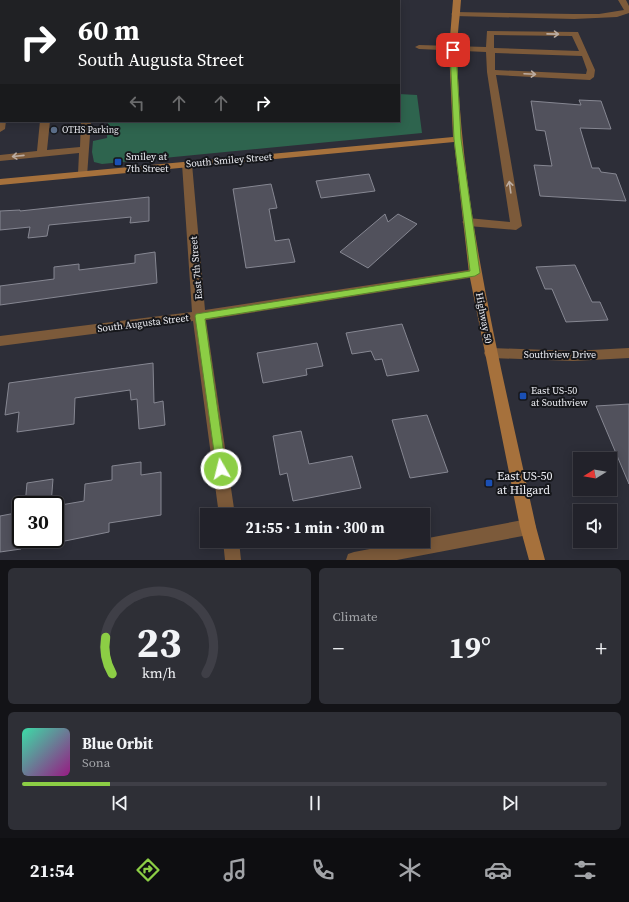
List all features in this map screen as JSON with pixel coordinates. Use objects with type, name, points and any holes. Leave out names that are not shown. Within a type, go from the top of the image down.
[{"type":"main road","name":"Highway 50","points":[[457,0],[453,50],[458,139],[475,273],[528,526],[537,560]]},
{"type":"main road","name":"South Smiley Street","points":[[0,182],[458,139]]},
{"type":"street","points":[[455,14],[565,16],[624,14],[628,11],[622,0]]},
{"type":"street","points":[[468,222],[516,226],[491,72],[489,51],[490,33],[575,34],[591,70],[590,76],[491,72]]},
{"type":"street","points":[[419,47],[453,50],[585,54]]},
{"type":"street","points":[[42,154],[46,122]]},
{"type":"street","points":[[83,174],[86,122]]},
{"type":"street","points":[[0,158],[84,149]]},
{"type":"street","name":"East 7th Street","points":[[187,164],[200,316],[226,508]]},
{"type":"street","name":"South Augusta Street","points":[[0,341],[200,316],[475,273]]},
{"type":"street","name":"Southview Drive","points":[[491,353],[573,356],[629,353]]},
{"type":"street","points":[[354,560],[528,526]]},
{"type":"street","points":[[232,548],[233,560]]},
{"type":"green space","points":[[400,94],[417,95],[422,133],[102,164],[94,162],[92,152],[93,141],[107,138],[108,122],[400,122]]},
{"type":"building","points":[[579,100],[601,101],[611,129],[580,128],[592,168],[599,168],[601,172],[616,174],[626,201],[540,196],[534,165],[552,166],[545,131],[536,130],[531,101],[581,105]]},
{"type":"building","points":[[369,174],[375,191],[321,198],[316,181]]},
{"type":"building","points":[[271,184],[277,208],[269,209],[275,241],[289,239],[295,262],[246,268],[233,189]]},
{"type":"building","points":[[149,197],[149,221],[130,223],[131,217],[49,225],[47,236],[28,238],[30,227],[0,230],[0,211],[20,211]]},
{"type":"building","points":[[385,214],[388,222],[398,214],[417,224],[368,268],[340,252]]},
{"type":"building","points":[[155,252],[157,283],[0,305],[0,286],[54,279],[54,267],[79,264],[79,270],[135,263],[135,255]]},
{"type":"building","points":[[575,265],[592,302],[600,302],[608,320],[566,322],[552,289],[545,289],[536,267]]},
{"type":"building","points":[[402,324],[419,371],[387,376],[382,359],[375,360],[371,351],[352,354],[346,333]]},
{"type":"building","points":[[317,343],[323,366],[306,369],[307,375],[263,383],[257,353]]},
{"type":"building","points":[[153,363],[154,403],[163,401],[165,425],[139,429],[137,399],[131,400],[130,390],[75,398],[74,424],[17,432],[19,412],[5,415],[9,383]]},
{"type":"building","points":[[629,404],[629,484],[617,456],[617,452],[615,452],[596,406]]},
{"type":"building","points":[[427,415],[448,472],[410,478],[392,420]]},
{"type":"building","points":[[301,431],[309,464],[352,456],[361,488],[293,501],[287,473],[280,475],[273,436]]},
{"type":"building","points":[[141,462],[141,475],[161,472],[161,515],[109,523],[109,532],[64,541],[64,504],[84,501],[85,484],[112,480],[112,466]]},
{"type":"building","points":[[53,479],[52,496],[26,496],[27,483]]},
{"type":"building","points":[[12,514],[12,548],[21,549],[0,552],[0,516]]},
{"type":"place","name":"OTHS Parking","points":[[54,130]]},
{"type":"place","name":"Smiley at 7th Street","points":[[118,162]]},
{"type":"place","name":"East US-50 at Southview","points":[[523,396]]},
{"type":"place","name":"East US-50 at Hilgard","points":[[489,483]]},
{"type":"route","points":[[221,469],[200,316],[475,273],[458,139],[453,50]]}]
